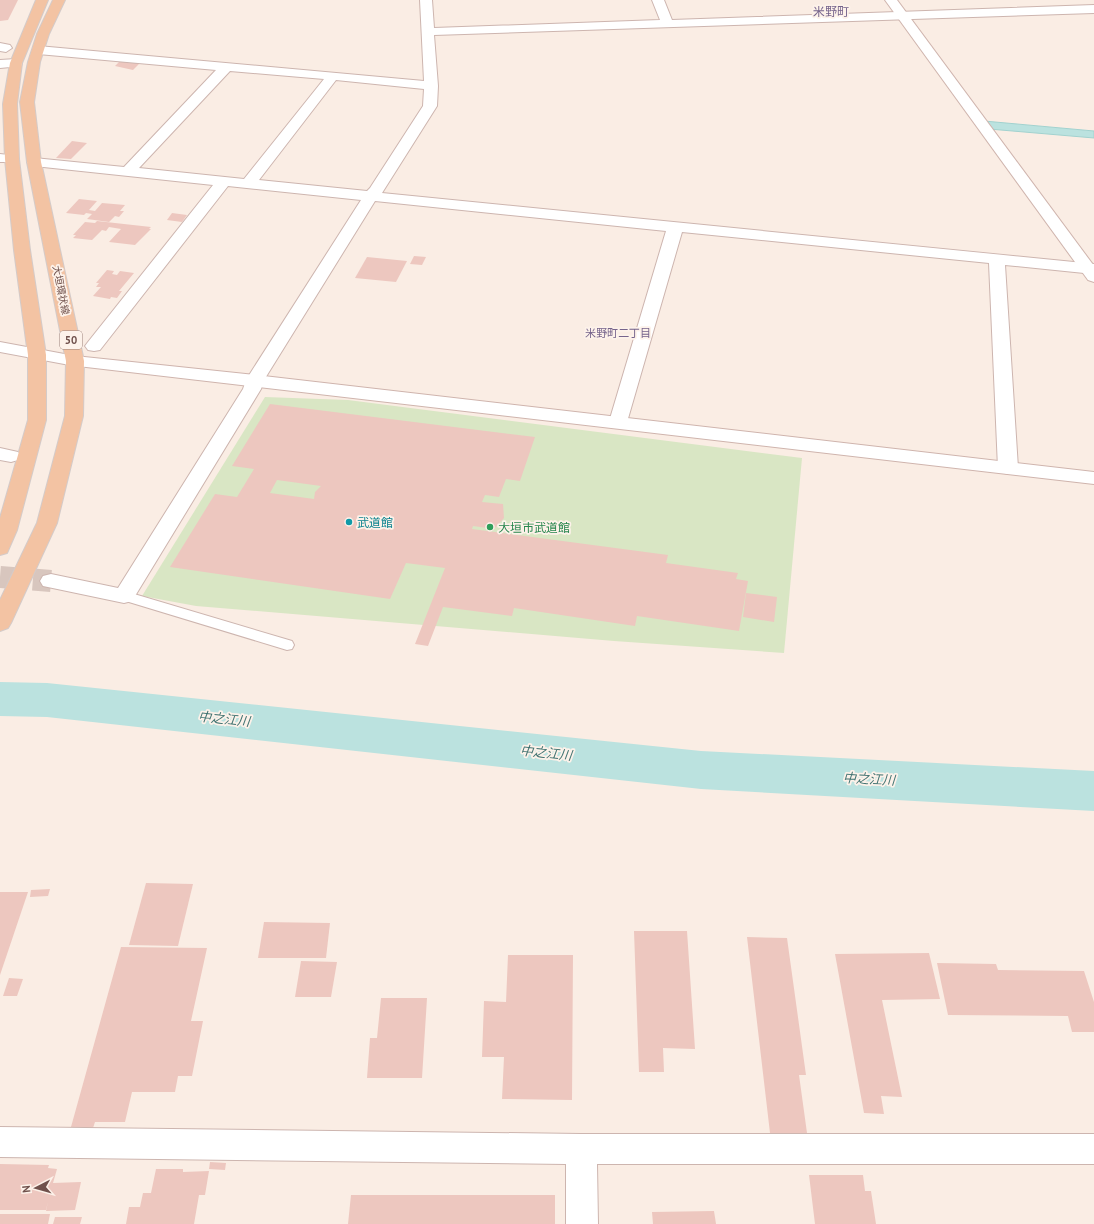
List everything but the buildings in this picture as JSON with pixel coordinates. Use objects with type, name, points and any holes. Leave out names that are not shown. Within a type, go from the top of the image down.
[{"type":"main road","name":"大垣環状線","points":[[0,623],[47,523],[74,416],[75,361],[34,162],[27,102],[34,42],[42,0]]},
{"type":"main road","name":"大垣環状線","points":[[0,548],[7,530],[37,420],[37,355],[22,250],[6,159],[10,104],[8,64],[34,42],[59,0]]},
{"type":"street","points":[[51,581],[124,596],[252,390],[255,380],[370,197],[376,191],[430,106],[426,0]]},
{"type":"street","points":[[658,0],[667,24]]},
{"type":"street","points":[[891,0],[1092,271]]},
{"type":"street","points":[[428,32],[1094,9]]},
{"type":"street","points":[[34,42],[226,67],[333,76],[430,80]]},
{"type":"street","points":[[126,172],[226,67]]},
{"type":"street","points":[[248,184],[333,76]]},
{"type":"street","points":[[34,162],[675,228],[997,259],[1092,271]]},
{"type":"street","points":[[94,346],[224,181]]},
{"type":"street","points":[[618,422],[675,228]]},
{"type":"street","points":[[997,259],[1008,468]]},
{"type":"street","points":[[0,348],[75,361],[255,380],[1094,478]]},
{"type":"street","points":[[0,1142],[581,1149],[1094,1149]]},
{"type":"street","points":[[581,1149],[582,1224]]},
{"type":"lane","points":[[124,596],[287,645]]},
{"type":"green space","name":"大垣市武道館","points":[[265,397],[348,400],[802,458],[784,653],[614,641],[196,606],[142,596]]},
{"type":"water","points":[[984,121],[1094,131],[1094,138],[989,129]]},
{"type":"waterway","name":"中之江川","points":[[0,699],[47,700],[701,770],[1094,791]]},
{"type":"waterway","points":[[0,708],[47,700]]},
{"type":"tunnel","points":[[0,577],[51,581]]},
{"type":"place","name":"武道館","points":[[349,522]]},
{"type":"place","name":"大垣市武道館","points":[[490,527]]},
{"type":"district","name":"米野町","points":[[831,11]]},
{"type":"district","name":"米野町二丁目","points":[[618,333]]}]
